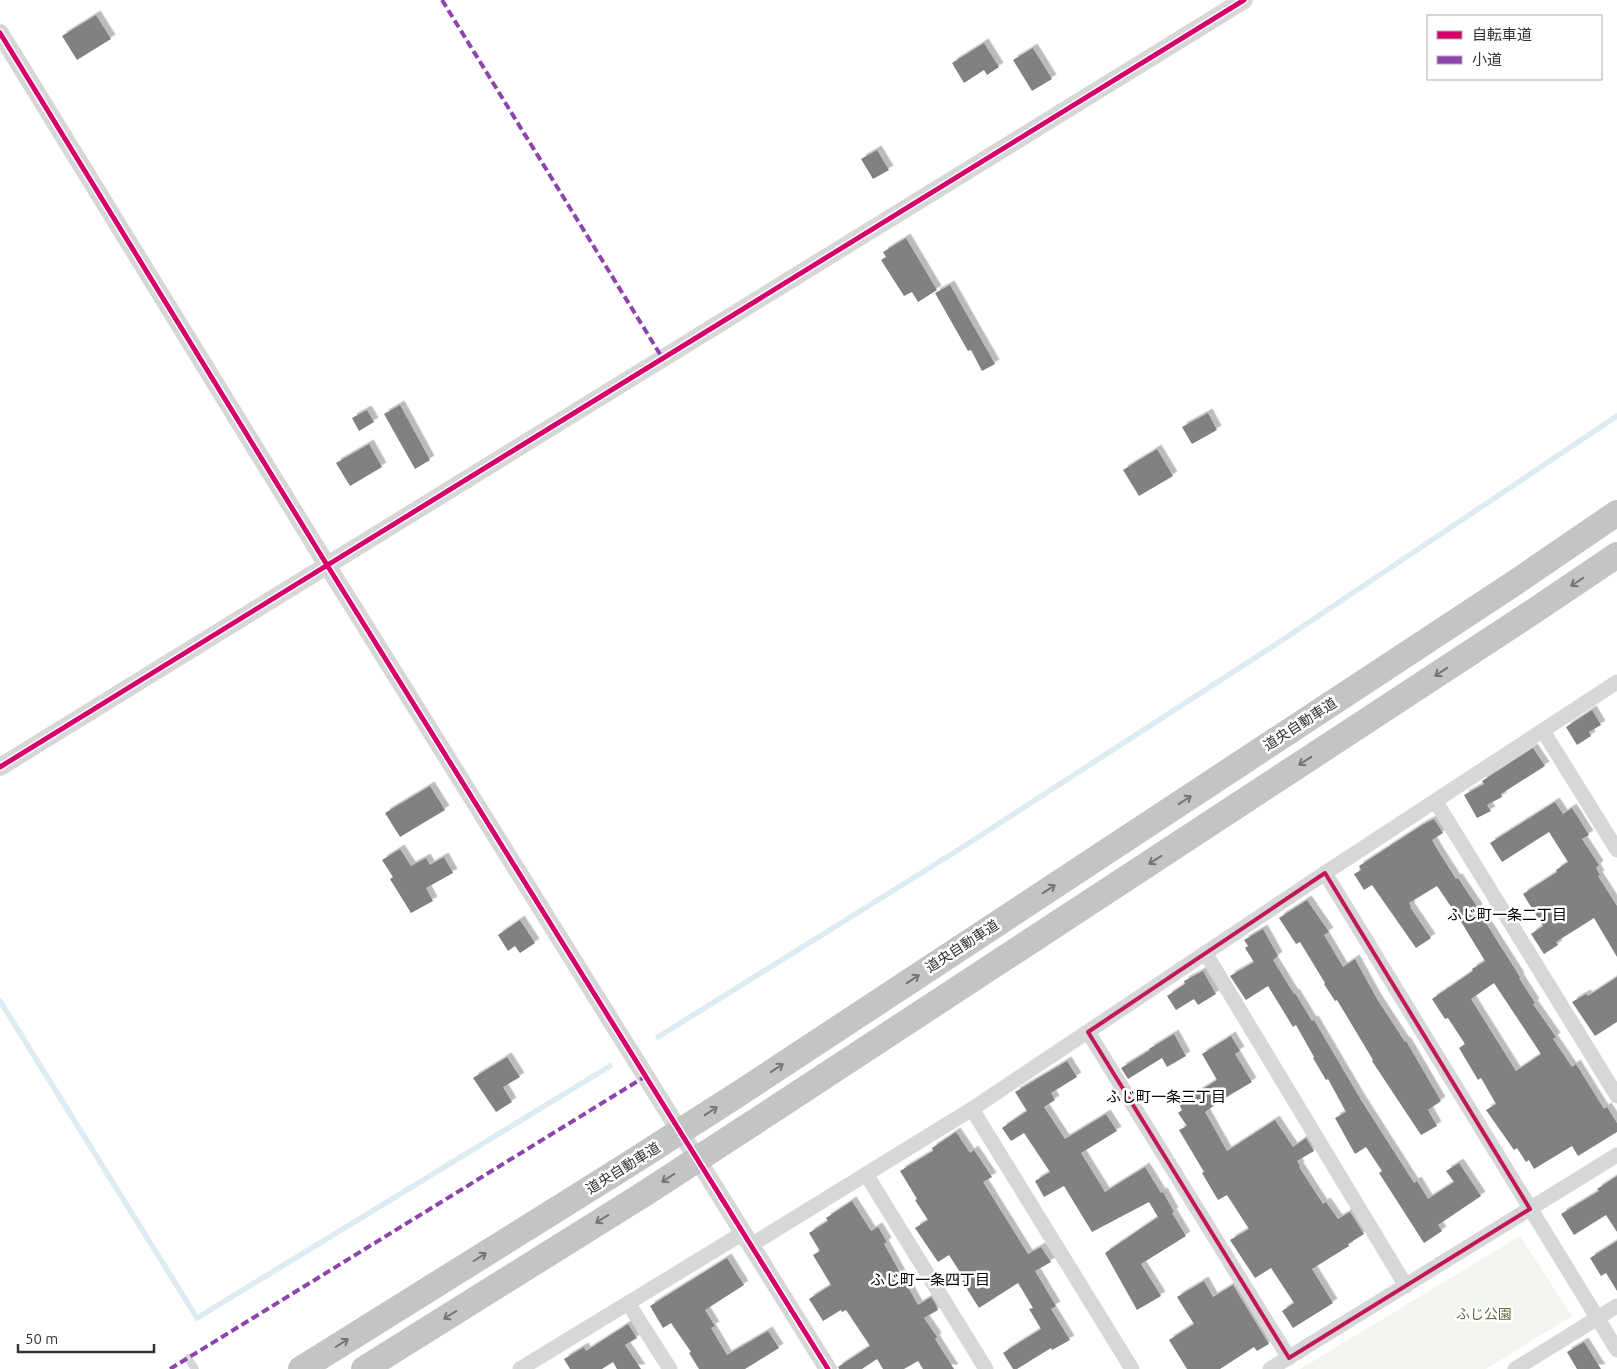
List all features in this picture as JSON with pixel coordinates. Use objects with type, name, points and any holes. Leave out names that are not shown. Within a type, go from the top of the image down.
[{"type":"highway","name":"道央自動車道","points":[[301,1369],[737,1095],[1617,513]]},
{"type":"highway","points":[[364,1369],[644,1194],[1617,555]]},
{"type":"street","points":[[0,767],[1244,0]]},
{"type":"street","points":[[0,33],[327,565],[828,1369]]},
{"type":"street","points":[[524,1368],[628,1303],[866,1174],[972,1109],[1325,873],[1617,682]]},
{"type":"street","points":[[1543,731],[1617,850]]},
{"type":"street","points":[[1436,802],[1617,1096]]},
{"type":"street","points":[[1325,873],[1617,1350]]},
{"type":"street","points":[[1206,954],[1406,1286]]},
{"type":"street","points":[[1088,1032],[1289,1358]]},
{"type":"street","points":[[972,1109],[1132,1369]]},
{"type":"street","points":[[1270,1369],[1617,1155]]},
{"type":"street","points":[[866,1174],[986,1369]]},
{"type":"street","points":[[628,1303],[670,1369]]},
{"type":"street","points":[[1515,1369],[1617,1306]]},
{"type":"lane","points":[[188,1358],[194,1369]]},
{"type":"highlighted area","points":[[1325,873],[1530,1209],[1289,1358],[1088,1032]]},
{"type":"green space","name":"ふじ公園","points":[[1520,1236],[1572,1316],[1486,1369],[1300,1369]]},
{"type":"building","points":[[96,15],[111,39],[77,60],[62,36]]},
{"type":"building","points":[[984,43],[999,67],[987,75],[984,70],[964,83],[952,63]]},
{"type":"building","points":[[1033,48],[1052,79],[1032,91],[1013,60]]},
{"type":"building","points":[[877,150],[889,170],[873,179],[861,159]]},
{"type":"building","points":[[906,238],[937,290],[918,302],[912,292],[904,296],[881,260],[886,257],[883,252]]},
{"type":"building","points":[[950,285],[995,364],[982,371],[971,350],[968,351],[935,293]]},
{"type":"building","points":[[400,405],[430,460],[415,469],[384,414]]},
{"type":"building","points":[[367,410],[374,422],[359,431],[352,418]]},
{"type":"building","points":[[1208,413],[1217,430],[1192,444],[1182,427]]},
{"type":"building","points":[[369,444],[382,467],[350,486],[336,463]]},
{"type":"building","points":[[1157,449],[1173,476],[1139,496],[1123,470]]},
{"type":"building","points":[[1592,710],[1601,725],[1589,732],[1591,736],[1577,745],[1566,727]]},
{"type":"building","points":[[1533,748],[1545,766],[1501,794],[1502,797],[1487,805],[1491,811],[1477,818],[1464,795],[1484,784],[1482,781]]},
{"type":"building","points":[[430,786],[445,810],[400,837],[385,813]]},
{"type":"building","points":[[1555,802],[1563,814],[1572,808],[1589,835],[1582,839],[1599,865],[1596,868],[1600,875],[1598,876],[1617,906],[1617,957],[1594,918],[1556,942],[1558,945],[1544,954],[1531,934],[1543,926],[1523,894],[1557,872],[1556,870],[1568,862],[1549,832],[1502,862],[1490,843]]},
{"type":"building","points":[[1434,819],[1443,833],[1432,840],[1437,849],[1456,879],[1458,878],[1478,908],[1535,1003],[1533,1004],[1556,1037],[1553,1039],[1572,1067],[1576,1064],[1604,1109],[1607,1107],[1617,1123],[1617,1132],[1578,1156],[1572,1146],[1534,1169],[1529,1160],[1526,1162],[1517,1148],[1514,1150],[1486,1110],[1496,1104],[1481,1078],[1478,1080],[1459,1048],[1465,1044],[1448,1018],[1445,1019],[1432,999],[1485,961],[1437,886],[1409,903],[1431,938],[1416,948],[1372,885],[1364,890],[1354,874],[1361,870],[1359,866]],"holes":[[[1494,983],[1541,1054],[1516,1071],[1471,999]]]},
{"type":"building","points":[[400,849],[411,866],[426,858],[430,865],[444,857],[453,873],[426,888],[433,901],[411,913],[390,879],[393,877],[382,860]]},
{"type":"building","points":[[1307,900],[1329,932],[1324,935],[1343,967],[1355,959],[1377,999],[1406,1041],[1441,1101],[1428,1110],[1437,1126],[1421,1135],[1372,1061],[1337,1000],[1335,1001],[1324,984],[1300,942],[1296,944],[1279,918]]},
{"type":"building","points":[[520,920],[535,943],[520,953],[515,946],[508,951],[498,935]]},
{"type":"building","points":[[1263,929],[1278,956],[1273,960],[1312,1021],[1314,1020],[1361,1100],[1414,1183],[1417,1181],[1428,1199],[1454,1182],[1446,1171],[1459,1163],[1481,1196],[1438,1225],[1442,1231],[1424,1243],[1379,1173],[1382,1171],[1366,1147],[1355,1154],[1335,1118],[1346,1112],[1328,1079],[1326,1080],[1313,1058],[1296,1025],[1293,1027],[1268,986],[1246,1000],[1230,976],[1254,962],[1245,948],[1248,946],[1244,940]]},
{"type":"building","points":[[1203,971],[1216,994],[1198,1005],[1194,999],[1176,1010],[1167,996],[1185,984],[1184,981]]},
{"type":"building","points":[[1617,977],[1617,1022],[1595,1036],[1572,1002],[1586,994],[1588,996]]},
{"type":"building","points":[[1174,1034],[1186,1056],[1167,1067],[1162,1058],[1128,1079],[1121,1068]]},
{"type":"building","points":[[1231,1036],[1240,1051],[1235,1054],[1252,1082],[1205,1112],[1227,1151],[1275,1120],[1293,1147],[1306,1138],[1314,1151],[1297,1161],[1299,1167],[1323,1204],[1326,1202],[1338,1219],[1350,1212],[1364,1234],[1348,1244],[1349,1246],[1312,1269],[1333,1303],[1293,1328],[1282,1311],[1294,1303],[1271,1268],[1255,1278],[1230,1240],[1249,1229],[1227,1195],[1218,1200],[1179,1130],[1187,1126],[1178,1113],[1182,1110],[1179,1104],[1217,1080],[1202,1054]]},
{"type":"building","points":[[507,1057],[520,1077],[503,1087],[512,1102],[496,1112],[473,1078]]},
{"type":"building","points":[[1067,1061],[1077,1077],[1051,1093],[1055,1100],[1044,1107],[1065,1139],[1106,1114],[1117,1131],[1081,1153],[1105,1192],[1145,1167],[1161,1193],[1163,1192],[1174,1212],[1172,1213],[1186,1236],[1141,1264],[1161,1296],[1137,1310],[1105,1253],[1158,1217],[1149,1202],[1092,1232],[1064,1186],[1044,1197],[1035,1181],[1050,1172],[1024,1133],[1011,1141],[1002,1128],[1027,1111],[1015,1092]]},
{"type":"building","points":[[956,1132],[970,1153],[974,1150],[992,1177],[983,1182],[1028,1254],[1041,1247],[1051,1262],[1035,1271],[1056,1306],[1051,1309],[1070,1340],[1052,1350],[1051,1348],[1017,1369],[1013,1369],[1003,1353],[1041,1329],[1029,1309],[1033,1308],[1018,1283],[979,1308],[962,1281],[965,1280],[949,1255],[938,1262],[915,1228],[928,1220],[900,1171],[933,1151],[932,1148]]},
{"type":"building","points":[[1617,1176],[1617,1232],[1606,1215],[1574,1235],[1561,1214],[1599,1191],[1597,1189]]},
{"type":"building","points":[[852,1201],[871,1231],[878,1227],[887,1242],[884,1244],[918,1305],[931,1297],[935,1303],[938,1310],[924,1318],[937,1337],[935,1339],[954,1369],[923,1369],[918,1361],[904,1369],[883,1369],[877,1359],[862,1369],[839,1369],[838,1367],[870,1346],[846,1310],[842,1312],[841,1310],[823,1321],[809,1299],[831,1285],[813,1255],[820,1251],[809,1233],[828,1221],[826,1218]]},
{"type":"building","points":[[1617,1241],[1617,1291],[1606,1273],[1601,1276],[1590,1258]]},
{"type":"building","points":[[727,1258],[744,1285],[705,1310],[715,1326],[711,1328],[727,1355],[768,1331],[779,1348],[745,1369],[699,1369],[689,1353],[691,1352],[671,1323],[663,1328],[650,1306]]},
{"type":"building","points":[[1204,1281],[1213,1297],[1233,1285],[1269,1344],[1257,1351],[1254,1347],[1220,1369],[1187,1369],[1169,1340],[1194,1324],[1177,1297]]},
{"type":"building","points":[[628,1324],[637,1338],[625,1345],[641,1369],[617,1369],[613,1362],[602,1369],[570,1369],[564,1359],[584,1347],[586,1351]]},
{"type":"building","points":[[1584,1342],[1601,1369],[1577,1369],[1567,1352]]},
{"type":"waterway","points":[[658,1037],[955,852],[1281,641],[1617,416]]},
{"type":"waterway","points":[[0,1001],[197,1318],[610,1066]]},
{"type":"marked path","points":[[442,0],[663,359]]},
{"type":"marked path","points":[[170,1369],[646,1076]]},
{"type":"cycle path","points":[[0,767],[1244,0]]},
{"type":"cycle path","points":[[0,33],[327,565],[828,1369]]},
{"type":"district","name":"ふじ町一条二丁目","points":[[1507,915]]},
{"type":"district","name":"ふじ町一条三丁目","points":[[1166,1097]]},
{"type":"district","name":"ふじ町一条四丁目","points":[[930,1280]]}]
